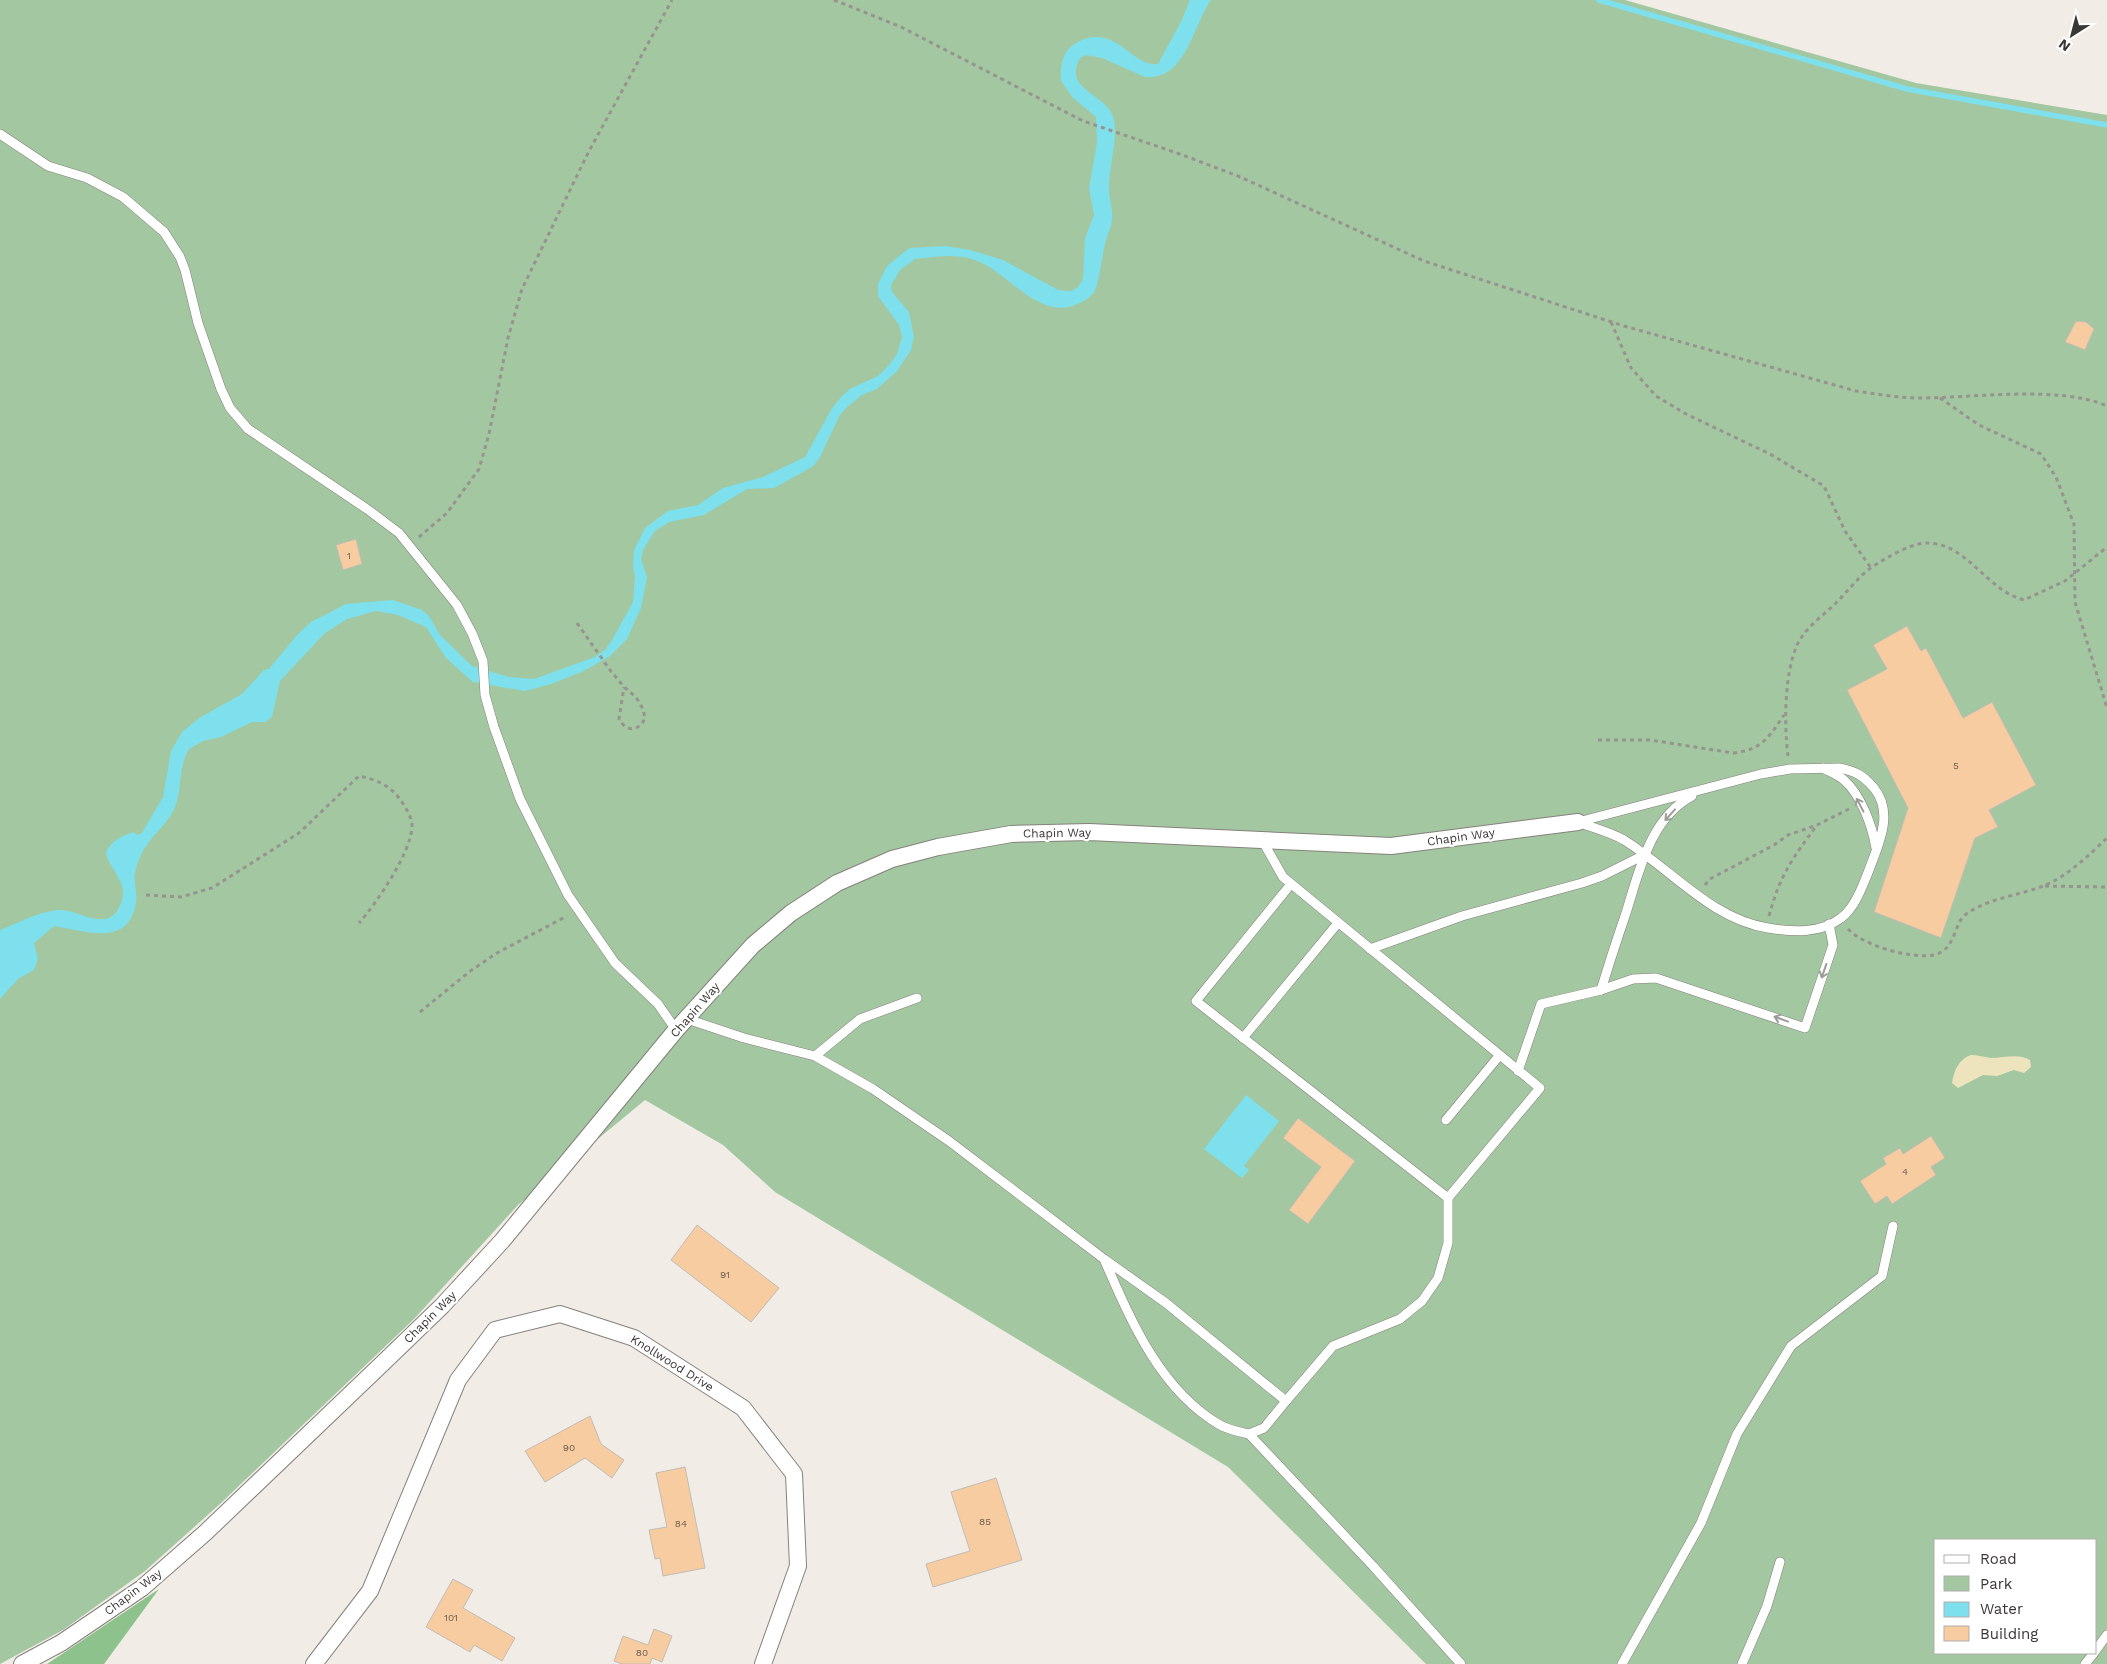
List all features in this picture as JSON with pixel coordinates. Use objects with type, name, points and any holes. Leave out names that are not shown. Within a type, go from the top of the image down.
[{"type":"street","name":"Chapin Way","points":[[22,1664],[61,1643],[142,1588],[205,1533],[434,1313],[502,1241],[681,1025],[753,945],[791,914],[837,883],[892,859],[938,847],[1011,834],[1088,832],[1391,846],[1578,822]]},
{"type":"street","name":"Knollwood Drive","points":[[314,1664],[370,1591],[458,1380],[495,1330],[560,1314],[634,1338],[744,1408],[794,1474],[798,1566],[763,1664]]},
{"type":"lane","points":[[0,134],[48,166],[87,178],[122,197],[159,227],[180,257],[198,323],[207,342],[221,389],[230,408],[248,428],[399,533],[457,604],[472,633],[483,661],[485,696],[520,799],[568,895],[615,963],[681,1025],[744,1038],[815,1056],[873,1089],[949,1142],[1104,1259],[1166,1303],[1286,1400]]},
{"type":"lane","points":[[1823,768],[1843,780],[1860,803],[1874,835],[1876,850]]},
{"type":"lane","points":[[1823,768],[1854,771],[1865,777],[1879,794],[1884,808],[1884,828],[1857,897],[1842,918],[1805,931],[1766,928],[1733,917],[1696,894],[1644,854],[1622,840],[1578,822],[1790,769],[1823,768]]},
{"type":"lane","points":[[1601,990],[1644,854],[1667,817],[1683,801],[1708,788]]},
{"type":"lane","points":[[1249,1434],[1264,1428],[1333,1346],[1400,1319],[1422,1301],[1438,1278],[1448,1243],[1448,1198],[1540,1088],[1283,877],[1262,839]]},
{"type":"lane","points":[[1370,949],[1462,916],[1582,883],[1602,876],[1644,854]]},
{"type":"lane","points":[[1291,884],[1196,1001],[1448,1198]]},
{"type":"lane","points":[[1243,1038],[1338,923]]},
{"type":"lane","points":[[1518,1071],[1541,1004],[1601,990],[1632,979],[1656,978],[1805,1028],[1833,945],[1829,924]]},
{"type":"lane","points":[[815,1056],[860,1020],[917,998]]},
{"type":"lane","points":[[1446,1120],[1499,1056]]},
{"type":"lane","points":[[1622,1664],[1701,1523],[1737,1434],[1791,1346],[1882,1276],[1893,1226]]},
{"type":"lane","points":[[1104,1259],[1131,1321],[1171,1382],[1189,1403],[1222,1426],[1249,1434],[1373,1566],[1461,1664]]},
{"type":"lane","points":[[1742,1664],[1767,1606],[1780,1562]]},
{"type":"lane","points":[[2097,1649],[2107,1635]]},
{"type":"lane","points":[[2085,1664],[2093,1654]]},
{"type":"path","points":[[410,546],[448,513],[478,469],[489,434],[508,338],[522,289],[589,151],[672,0]]},
{"type":"path","points":[[834,0],[900,27],[1083,121],[1127,138],[1178,153],[1273,191],[1424,261],[1611,322],[1856,391],[1890,396],[1940,398],[1979,395],[2042,395],[2085,399],[2107,406]]},
{"type":"path","points":[[1611,322],[1631,368],[1656,396],[1686,414],[1770,454],[1824,486],[1845,531],[1871,568]]},
{"type":"path","points":[[1940,398],[1979,425],[2041,454],[2044,458],[2066,499],[2074,524],[2075,602],[2107,708]]},
{"type":"path","points":[[1790,769],[1785,714],[1797,644],[1806,631],[1871,568],[1907,548],[1928,543],[1949,548],[1971,563],[1997,588],[2008,595],[2024,600],[2074,574],[2107,547]]},
{"type":"path","points":[[576,623],[610,670],[624,687],[636,697],[645,714],[643,724],[635,729],[627,728],[619,719],[624,687]]},
{"type":"path","points":[[1598,740],[1650,740],[1733,753],[1746,752],[1766,740],[1785,714]]},
{"type":"path","points":[[146,895],[180,898],[212,888],[299,833],[359,776],[373,779],[391,789],[408,813],[412,827],[407,846],[384,891],[375,905],[359,923]]},
{"type":"path","points":[[1696,894],[1710,879],[1723,871],[1748,860],[1788,835],[1817,825],[1860,803]]},
{"type":"path","points":[[1766,928],[1783,873],[1817,825]]},
{"type":"path","points":[[1842,918],[1849,931],[1875,946],[1918,956],[1936,954],[1954,939],[1958,922],[1964,915],[2006,896],[2044,886],[2065,874],[2107,838]]},
{"type":"path","points":[[2044,886],[2107,887]]},
{"type":"path","points":[[420,1012],[469,972],[497,953],[579,910]]},
{"type":"green space","points":[[0,0],[1625,0],[1916,83],[2107,115],[2107,1664],[1426,1664],[1228,1467],[775,1192],[723,1145],[645,1100],[518,1205],[415,1318],[221,1503],[145,1571],[63,1630],[0,1664]]},
{"type":"green space","points":[[159,1589],[104,1664],[47,1664]]},
{"type":"sand","points":[[1971,1055],[1991,1058],[2021,1057],[2030,1060],[2031,1067],[2024,1073],[2014,1070],[1997,1076],[1983,1075],[1958,1088],[1952,1083],[1954,1074],[1960,1062]]},
{"type":"water","points":[[1190,0],[1211,0],[1187,49],[1170,70],[1159,76],[1145,77],[1102,58],[1086,55],[1080,58],[1076,68],[1076,77],[1080,84],[1107,107],[1112,114],[1115,130],[1109,178],[1112,221],[1096,288],[1090,297],[1075,305],[1061,308],[1048,306],[1035,300],[987,266],[975,260],[960,257],[945,256],[915,259],[900,270],[891,285],[892,292],[909,312],[914,337],[911,350],[897,371],[877,389],[862,395],[847,407],[840,415],[819,459],[812,467],[774,488],[747,489],[704,515],[669,522],[655,531],[643,550],[641,559],[647,577],[641,608],[627,639],[610,656],[582,672],[551,684],[525,691],[473,682],[446,658],[426,627],[398,615],[376,611],[347,619],[325,633],[280,681],[272,717],[265,722],[252,722],[221,737],[203,741],[189,749],[182,768],[179,795],[175,808],[145,847],[139,859],[135,873],[136,903],[131,917],[124,926],[115,931],[92,933],[54,926],[34,943],[38,959],[34,970],[18,979],[0,999],[0,930],[49,911],[57,910],[65,910],[97,919],[111,917],[120,906],[123,890],[106,852],[121,837],[133,832],[137,835],[142,833],[163,797],[171,751],[182,732],[201,717],[242,694],[264,670],[269,669],[298,634],[311,622],[346,604],[393,600],[422,610],[429,616],[440,635],[472,666],[509,677],[534,679],[595,657],[606,649],[633,602],[635,577],[633,566],[634,550],[645,528],[668,511],[698,505],[723,488],[763,477],[805,457],[831,410],[841,397],[850,389],[878,376],[890,364],[897,354],[902,337],[899,325],[878,296],[878,284],[887,266],[903,253],[910,248],[945,246],[970,250],[1003,260],[1058,290],[1071,291],[1077,288],[1083,279],[1085,238],[1094,215],[1089,188],[1097,143],[1096,117],[1072,97],[1061,81],[1063,59],[1071,46],[1076,43],[1090,38],[1102,38],[1112,41],[1139,59],[1148,63],[1158,64],[1181,22]]},
{"type":"water","points":[[1246,1095],[1279,1121],[1244,1166],[1249,1170],[1242,1178],[1204,1149]]},
{"type":"building","points":[[2076,321],[2086,322],[2094,329],[2085,350],[2065,342]]},
{"type":"building","points":[[356,539],[362,564],[343,570],[336,545]]},
{"type":"building","points":[[1907,626],[1921,651],[1926,648],[1963,718],[1992,702],[2036,785],[1989,810],[1998,827],[1975,838],[1941,938],[1874,912],[1908,808],[1847,690],[1887,669],[1873,645]]},
{"type":"building","points":[[1298,1118],[1355,1161],[1308,1224],[1289,1210],[1321,1167],[1283,1138]]},
{"type":"building","points":[[1931,1136],[1945,1158],[1931,1167],[1936,1175],[1892,1204],[1887,1196],[1875,1204],[1860,1181],[1886,1164],[1883,1158],[1900,1148],[1903,1154]]},
{"type":"building","points":[[697,1225],[779,1288],[751,1322],[671,1260]]},
{"type":"building","points":[[590,1416],[601,1444],[624,1460],[612,1478],[585,1458],[545,1482],[525,1451]]},
{"type":"building","points":[[685,1467],[705,1568],[663,1576],[660,1558],[655,1559],[649,1530],[667,1527],[656,1473]]},
{"type":"building","points":[[996,1478],[1022,1560],[933,1587],[926,1564],[970,1551],[951,1492]]},
{"type":"building","points":[[453,1579],[473,1590],[463,1608],[515,1638],[502,1661],[474,1645],[470,1652],[426,1627]]},
{"type":"building","points":[[654,1629],[672,1636],[662,1662],[652,1658],[650,1664],[622,1664],[614,1661],[623,1636],[648,1645]]},
{"type":"waterway","points":[[1599,0],[1907,89],[2107,125]]}]
